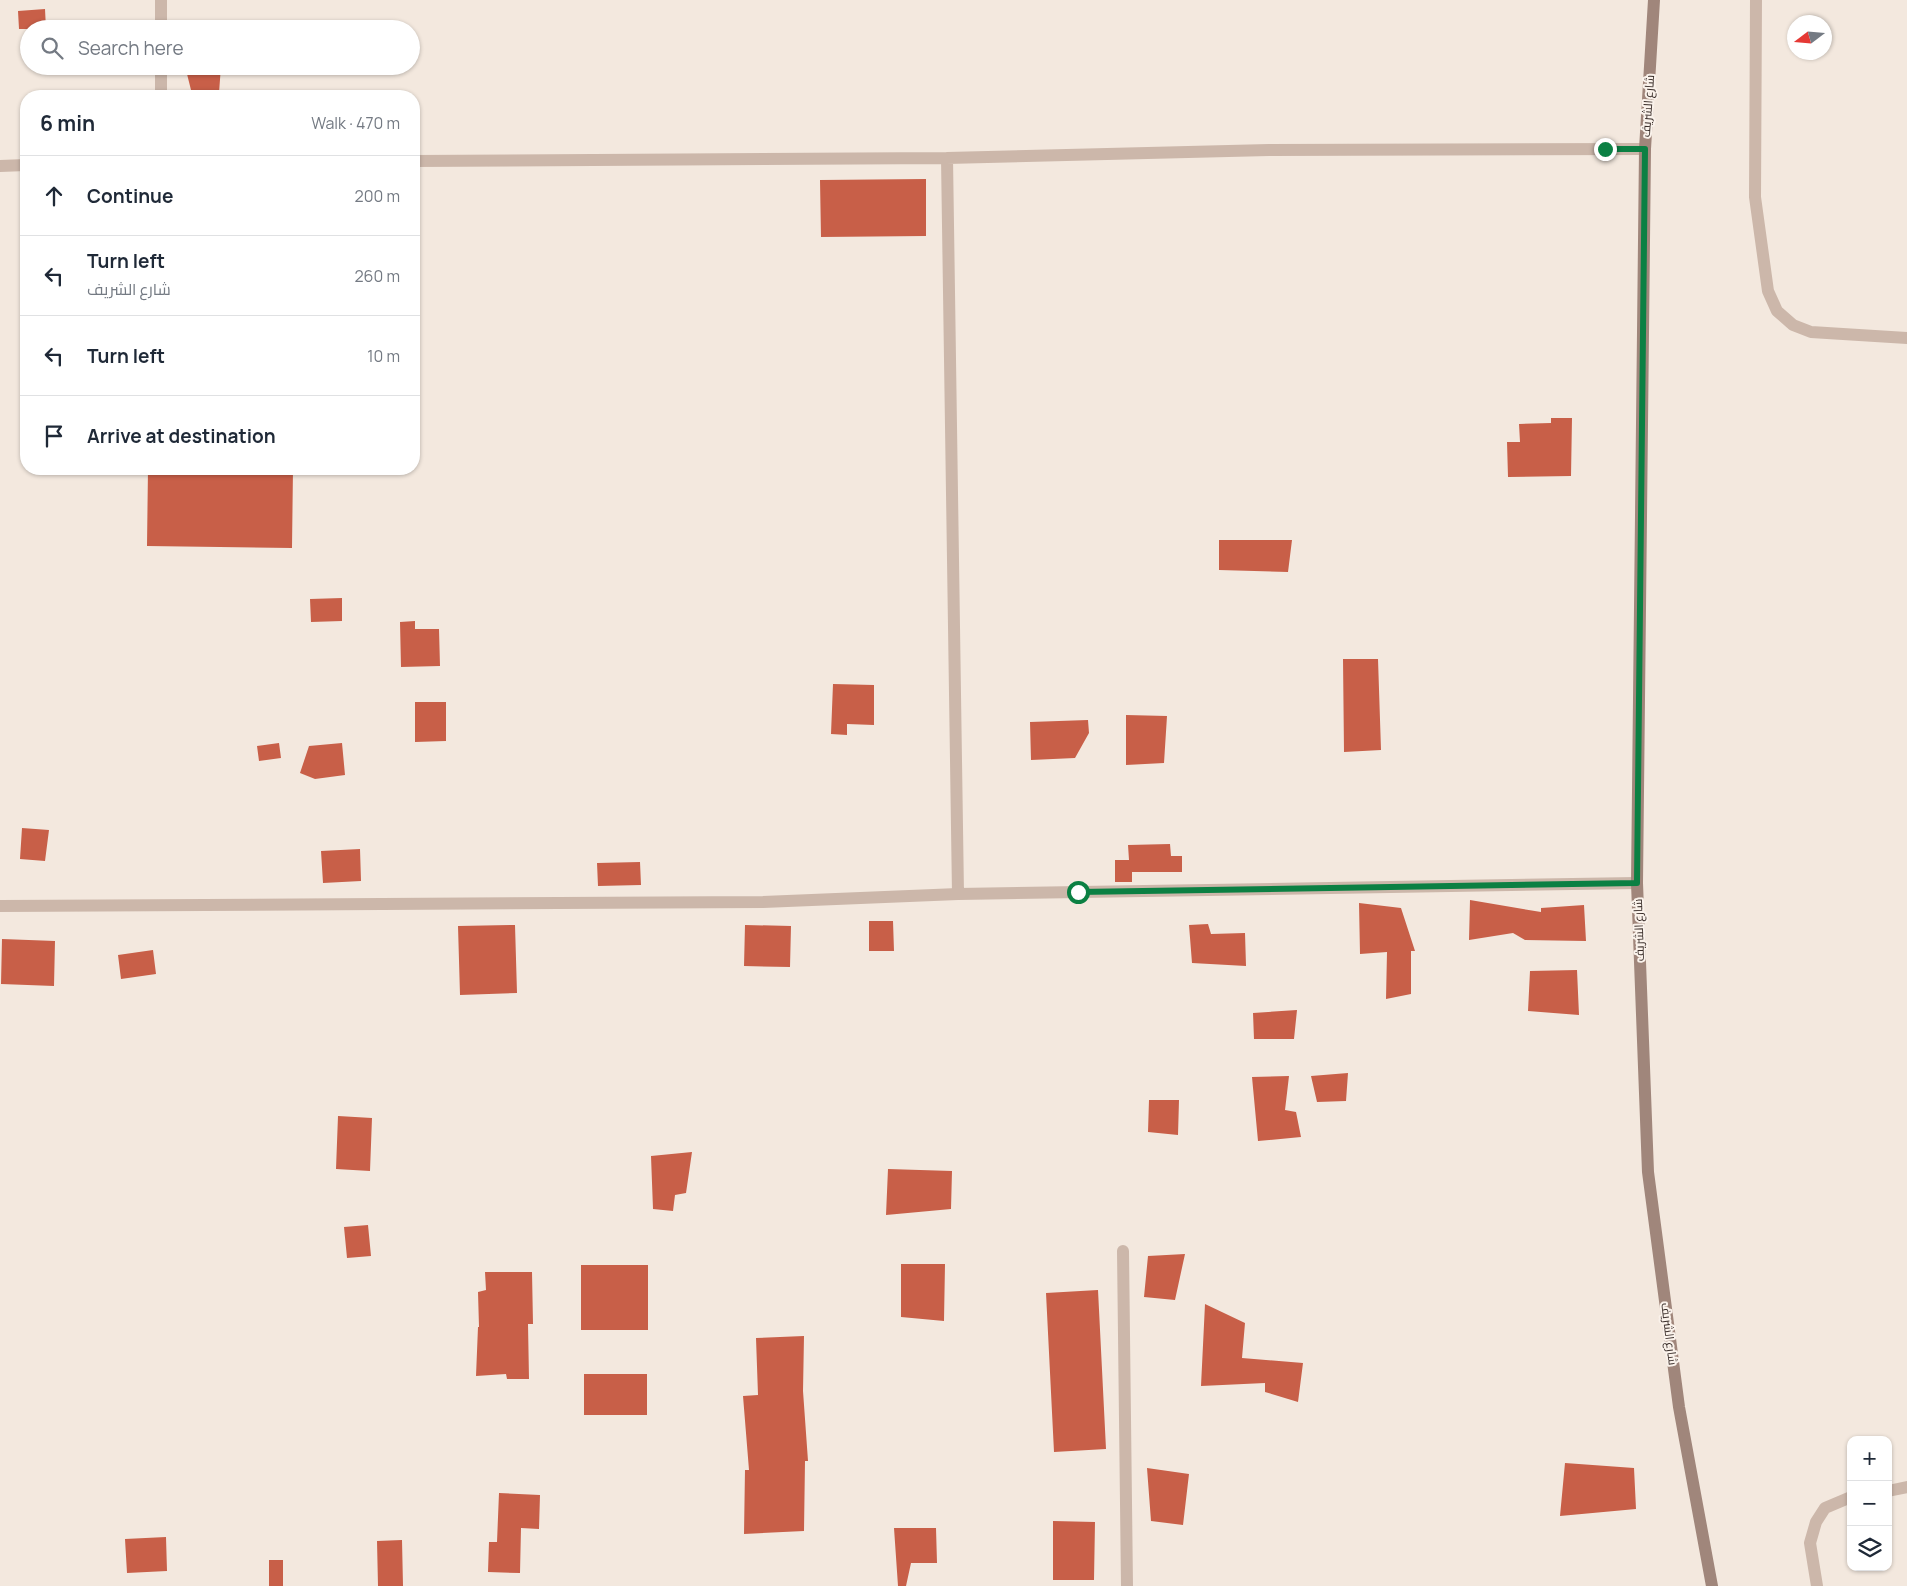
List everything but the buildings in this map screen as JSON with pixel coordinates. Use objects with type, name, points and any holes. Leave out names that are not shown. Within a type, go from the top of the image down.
[{"type":"main road","name":"شارع الشريف","points":[[1654,0],[1645,149],[1637,883],[1648,1172],[1679,1407],[1712,1586]]},
{"type":"street","points":[[161,0],[161,20]]},
{"type":"street","points":[[1756,0],[1755,198],[1768,291],[1777,311],[1794,325],[1812,332],[1907,338]]},
{"type":"street","points":[[161,75],[161,90]]},
{"type":"street","points":[[420,161],[947,158],[1269,150],[1645,149]]},
{"type":"street","points":[[947,158],[958,894]]},
{"type":"street","points":[[0,166],[20,165]]},
{"type":"street","points":[[0,906],[763,902],[958,894],[1637,883]]},
{"type":"street","points":[[1123,1251],[1127,1586]]},
{"type":"street","points":[[1892,1490],[1907,1487]]},
{"type":"street","points":[[1818,1586],[1810,1544],[1816,1522],[1824,1508],[1847,1499]]},
{"type":"route","points":[[1078,892],[1637,883],[1645,149],[1605,149]]}]
